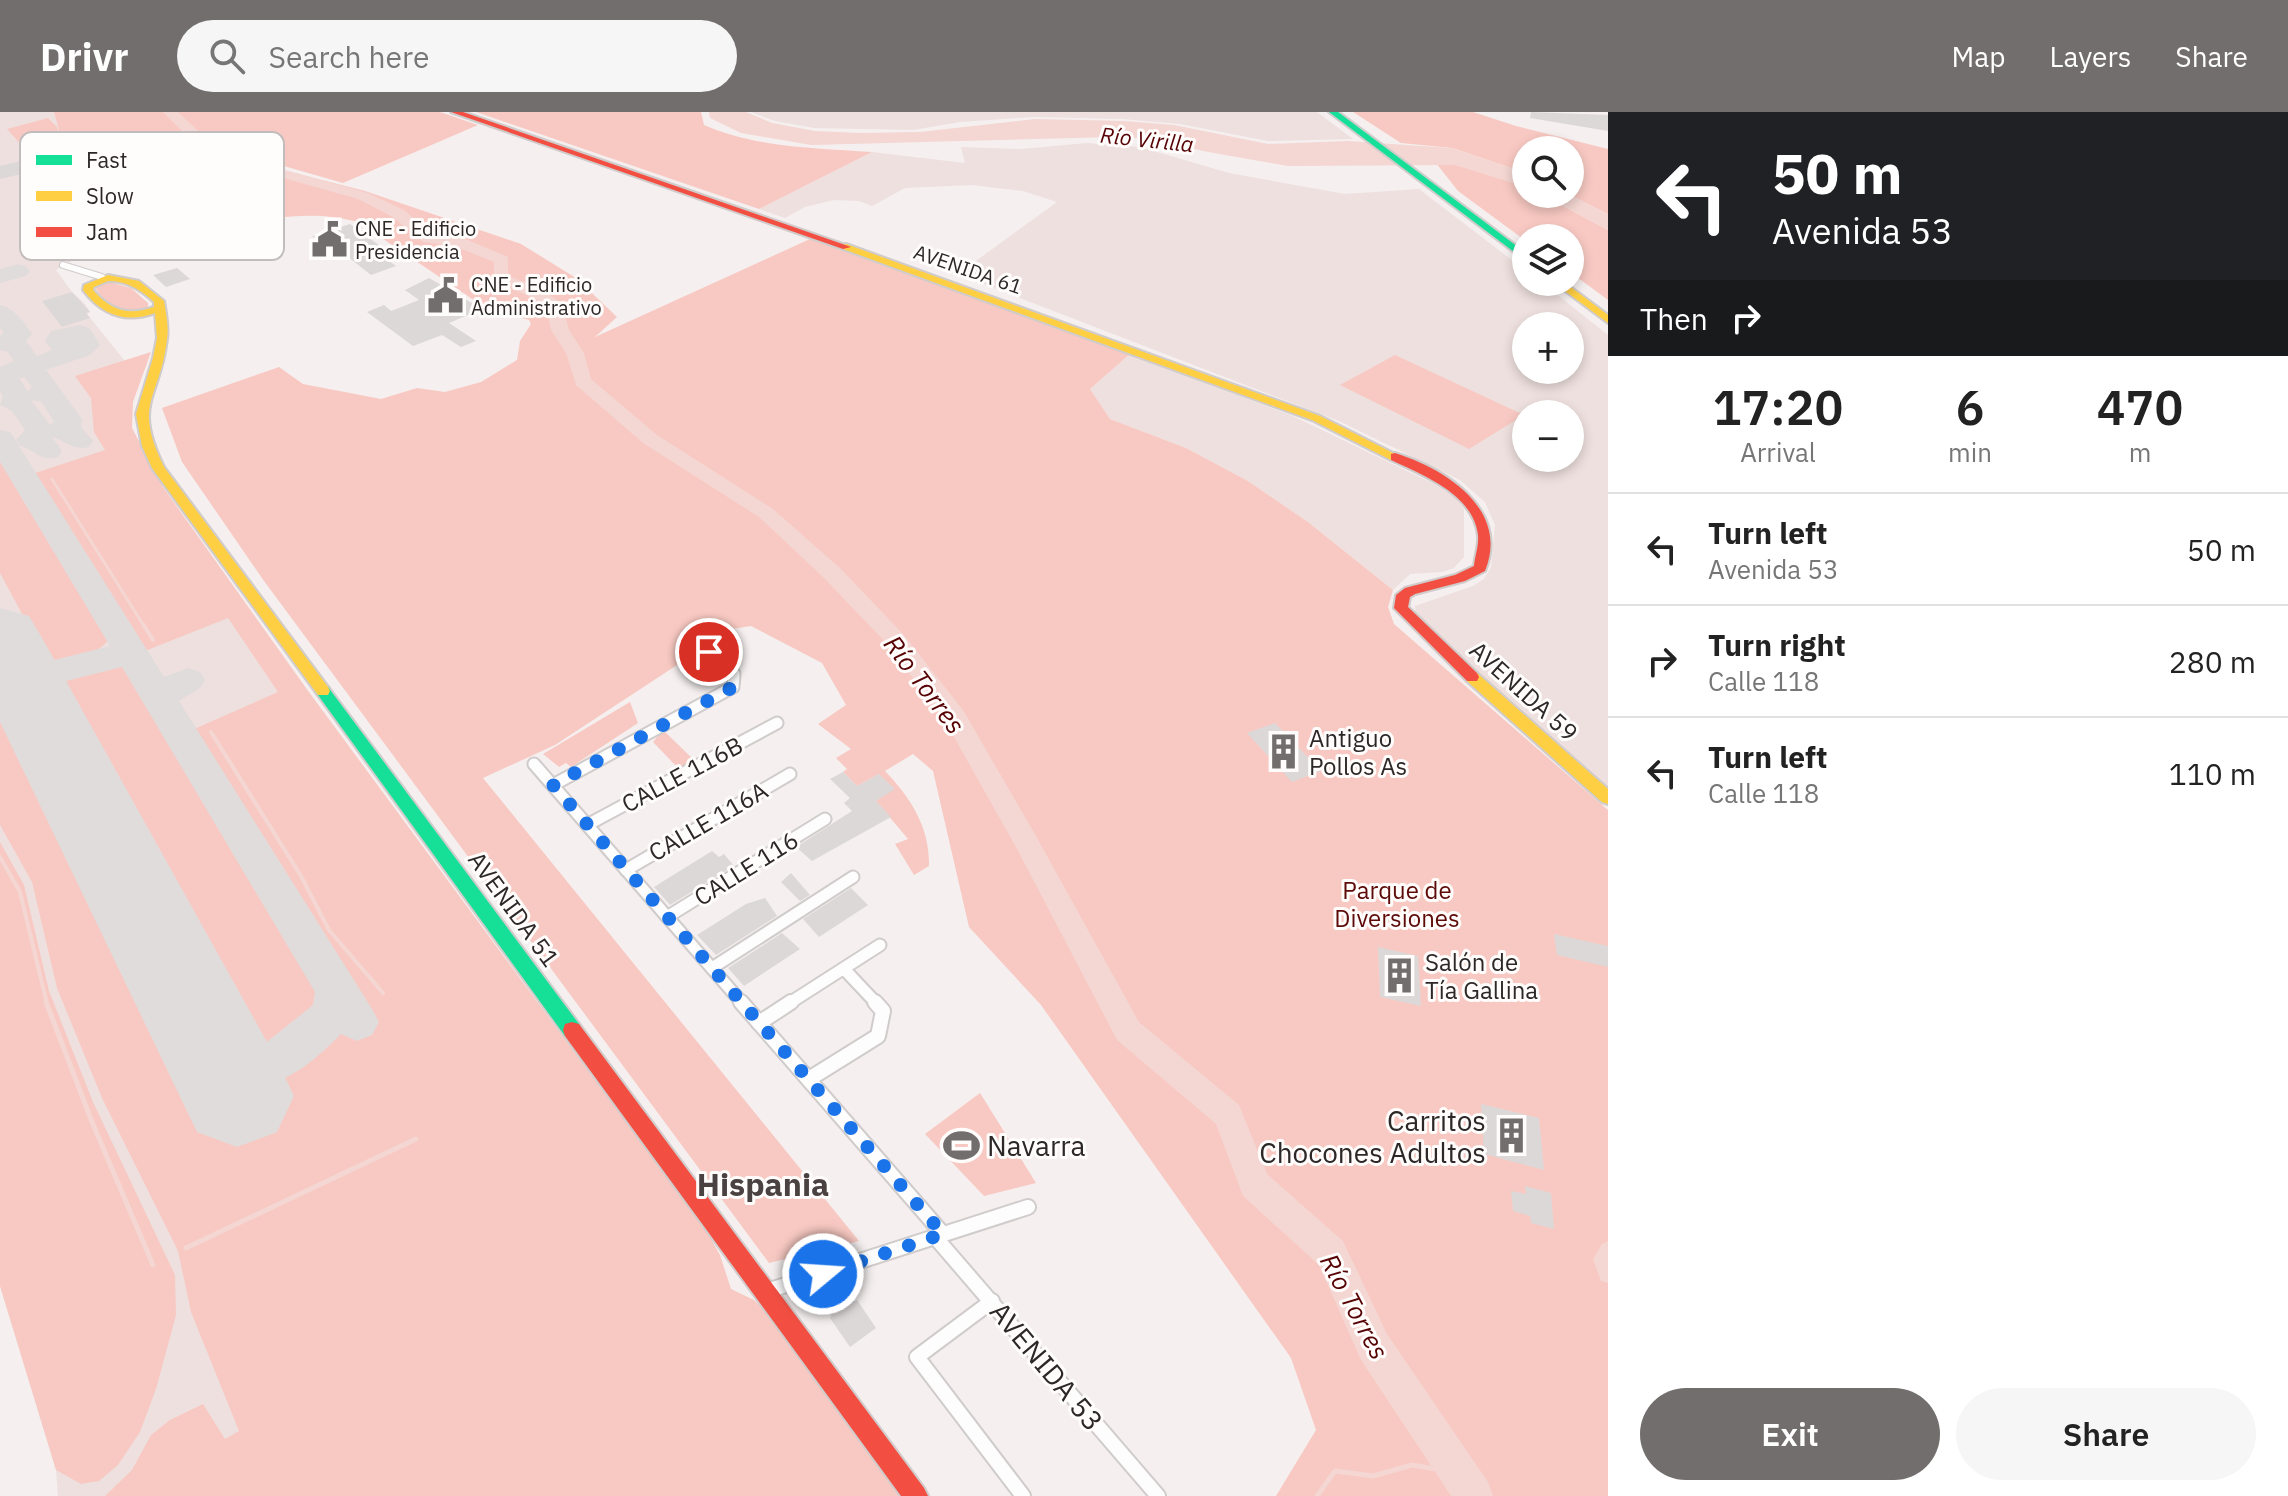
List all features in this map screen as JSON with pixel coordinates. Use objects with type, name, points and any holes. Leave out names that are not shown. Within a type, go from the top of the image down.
[{"type":"main road","name":"AVENIDA 61","points":[[455,112],[978,293],[1316,418],[1425,472],[1470,502],[1485,535],[1480,568],[1460,578],[1424,586],[1403,595],[1401,608],[1409,619]]},
{"type":"main road","points":[[1333,112],[1352,120],[1512,247]]},
{"type":"main road","points":[[1454,199],[1512,238]]},
{"type":"main road","points":[[102,277],[89,285],[88,290],[94,300],[112,314],[134,317],[162,332]]},
{"type":"main road","name":"AVENIDA 51","points":[[102,277],[124,278],[143,286],[159,301],[157,309],[162,342],[141,400],[139,415],[142,440],[153,461],[916,1496]]},
{"type":"main road","points":[[1584,291],[1608,309]]},
{"type":"main road","points":[[1576,296],[1608,320]]},
{"type":"main road","points":[[134,317],[157,309]]},
{"type":"main road","name":"AVENIDA 59","points":[[1409,619],[1608,798]]},
{"type":"street","name":"AVENIDA 51","points":[[63,265],[102,277]]},
{"type":"street","points":[[553,785],[733,687],[734,674],[709,652]]},
{"type":"street","name":"CALLE 116B","points":[[587,825],[777,723]]},
{"type":"street","name":"AVENIDA 53","points":[[534,764],[809,1079],[1158,1496]]},
{"type":"street","name":"CALLE 116A","points":[[626,870],[790,774]]},
{"type":"street","name":"CALLE 116","points":[[667,917],[825,819]]},
{"type":"street","points":[[712,968],[853,877]]},
{"type":"street","points":[[759,1023],[880,945]]},
{"type":"street","points":[[809,1079],[878,1036],[883,1011],[845,970]]},
{"type":"street","points":[[767,1291],[1028,1207]]},
{"type":"street","points":[[992,1301],[917,1357],[1023,1496]]},
{"type":"shaded area","points":[[0,112],[54,112],[60,132],[20,132],[20,260],[74,260],[56,270],[85,304],[90,312],[87,314],[129,366],[123,430],[599,1127],[890,1496],[58,1496],[56,1470],[0,1286]]},
{"type":"shaded area","name":"Río Virilla","points":[[709,112],[746,112],[772,123],[815,131],[860,133],[920,132],[1035,119],[1174,125],[1268,144],[1348,141],[1451,148],[1512,168],[1512,183],[1456,165],[1288,166],[1155,139],[1111,137],[811,145],[741,133],[710,118]]},
{"type":"shaded area","points":[[751,112],[1317,112],[1353,139],[1268,141],[1180,124],[1034,117],[960,122],[913,130],[814,128],[775,121]]},
{"type":"shaded area","points":[[1087,143],[1140,147],[1229,173],[1345,194],[1419,189],[1512,260],[1512,296],[1559,296],[1579,312],[1512,312],[1512,384],[1584,384],[1584,316],[1608,335],[1608,787],[1431,631],[1416,613],[1415,606],[1473,586],[1484,579],[1491,567],[1495,525],[1485,502],[1460,480],[1339,421],[958,274],[1057,202],[1023,191],[972,185],[905,188],[872,206],[859,201],[833,200],[805,207],[785,218],[759,209],[872,152],[965,163],[961,147],[1021,149]]},
{"type":"shaded area","points":[[1584,202],[1608,214],[1608,230],[1567,208],[1584,208]]},
{"type":"shaded area","points":[[1130,354],[1293,416],[1434,484],[1455,497],[1464,509],[1464,557],[1454,568],[1442,572],[1410,574],[1393,590],[1308,522],[1248,481],[1186,448],[1110,419],[1090,389]]},
{"type":"green space","points":[[54,112],[440,112],[478,125],[343,183],[284,166],[284,132],[59,132]]},
{"type":"green space","points":[[476,112],[701,112],[704,125],[766,143],[872,152],[759,209]]},
{"type":"green space","points":[[1353,112],[1473,112],[1556,136],[1512,136],[1512,168],[1452,148],[1401,143]]},
{"type":"green space","points":[[48,118],[59,132],[20,132],[20,144],[7,129]]},
{"type":"green space","points":[[1584,143],[1608,149],[1608,214],[1584,202]]},
{"type":"green space","points":[[1436,163],[1456,165],[1512,182],[1512,208],[1567,208],[1608,230],[1608,300],[1584,282],[1584,224],[1512,224],[1512,231],[1458,191]]},
{"type":"green space","name":"Parque de Diversiones","points":[[284,170],[365,191],[521,244],[576,278],[617,317],[595,337],[810,239],[1130,354],[1090,389],[1110,419],[1186,448],[1248,481],[1308,522],[1393,590],[1388,607],[1394,624],[1608,810],[1608,1496],[1276,1496],[1316,1430],[1291,1358],[1041,1005],[969,927],[933,771],[913,754],[885,771],[911,803],[926,839],[929,866],[914,875],[895,844],[908,839],[876,801],[879,774],[857,786],[843,772],[847,769],[836,758],[851,749],[818,724],[846,705],[822,663],[751,626],[732,629],[555,745],[483,778],[859,1241],[769,1263],[264,581],[182,462],[162,408],[279,367],[303,384],[381,399],[417,388],[445,392],[481,382],[517,360],[520,341],[531,324],[529,320],[484,307],[358,222],[306,216],[284,217]]},
{"type":"green space","points":[[106,281],[131,288],[148,303],[148,309],[131,313],[110,305],[94,286]]},
{"type":"green space","points":[[151,352],[133,402],[132,428],[163,487],[306,688],[707,1232],[720,1255],[731,1289],[754,1300],[775,1320],[903,1496],[105,1496],[132,1470],[151,1435],[170,1420],[203,1404],[225,1439],[239,1431],[191,1312],[178,1251],[102,1098],[57,988],[32,882],[0,825],[0,706],[201,1123],[259,1090],[339,1022],[345,1035],[370,1021],[192,730],[278,692],[228,618],[145,651],[32,474],[105,450],[94,432],[91,398],[75,376]]},
{"type":"green space","points":[[1395,355],[1512,409],[1512,422],[1469,449],[1340,385]]},
{"type":"green space","points":[[0,457],[109,639],[98,650],[81,659],[63,664],[48,662],[0,573]]},
{"type":"green space","points":[[106,662],[123,662],[318,989],[310,1019],[266,1053],[257,1055],[60,688],[61,681]]},
{"type":"green space","points":[[630,702],[638,723],[571,767],[566,763],[559,767],[543,754]]},
{"type":"green space","points":[[663,730],[693,759],[682,768],[677,767],[653,742]]},
{"type":"green space","points":[[0,842],[24,885],[49,991],[93,1102],[175,1275],[176,1315],[156,1389],[140,1432],[118,1465],[99,1481],[81,1484],[56,1470],[0,1286]]},
{"type":"green space","points":[[980,1093],[1036,1183],[984,1196],[925,1134]]},
{"type":"building","points":[[1531,112],[1608,115],[1608,131],[1530,118]]},
{"type":"building","points":[[20,161],[20,174],[0,179],[0,166]]},
{"type":"building","name":"CNE - Edificio Presidencia","points":[[350,224],[387,251],[378,253],[396,266],[371,275],[343,253],[337,255],[312,236]]},
{"type":"building","points":[[177,268],[190,279],[166,287],[153,275]]},
{"type":"building","points":[[429,278],[482,309],[449,323],[476,341],[461,347],[442,335],[413,346],[367,312],[384,305],[391,311],[419,300],[405,290]]},
{"type":"building","points":[[72,292],[90,312],[86,313],[90,318],[62,327],[42,301]]},
{"type":"building","name":"Antiguo Pollos As","points":[[1275,723],[1321,771],[1292,782],[1247,733]]},
{"type":"building","points":[[843,772],[857,786],[879,774],[895,789],[876,801],[891,817],[812,861],[796,847],[852,811],[844,803],[850,798],[830,779]]},
{"type":"building","points":[[712,851],[719,857],[724,854],[734,866],[670,905],[654,887]]},
{"type":"building","points":[[791,873],[810,895],[800,901],[781,882]]},
{"type":"building","points":[[851,888],[868,905],[819,937],[803,919]]},
{"type":"building","points":[[765,898],[777,916],[716,955],[697,935],[746,904]]},
{"type":"building","points":[[782,933],[800,949],[744,986],[728,968]]},
{"type":"building","points":[[1554,934],[1608,946],[1608,967],[1557,955]]},
{"type":"building","name":"Salón de Tía Gallina","points":[[1378,947],[1418,956],[1421,1006],[1380,997]]},
{"type":"building","name":"Carritos Chocones Adultos","points":[[1481,1104],[1539,1118],[1544,1170],[1484,1154]]},
{"type":"building","points":[[1525,1186],[1551,1193],[1554,1229],[1531,1223],[1530,1216],[1513,1211],[1511,1191],[1526,1194]]},
{"type":"building","points":[[857,1300],[876,1328],[850,1347],[830,1318],[834,1307]]},
{"type":"waterway","name":"Río Torres","points":[[170,112],[190,132]]},
{"type":"waterway","name":"Río Torres","points":[[284,174],[363,196],[398,214],[429,239],[457,241],[502,260],[500,279],[533,291],[554,304],[560,330],[575,353],[582,381],[650,439],[766,513],[832,573],[896,640],[954,716],[1027,843],[1128,1031],[1228,1115],[1255,1185],[1331,1253],[1374,1347],[1474,1496]]},
{"type":"waterway","points":[[52,479],[144,626]]},
{"type":"waterway","points":[[143,624],[153,640]]},
{"type":"waterway","points":[[211,732],[301,876],[329,930],[383,993]]},
{"type":"waterway","points":[[0,857],[20,892],[47,1004]]},
{"type":"waterway","points":[[46,1002],[92,1122],[153,1265]]},
{"type":"waterway","points":[[186,1248],[416,1139]]},
{"type":"waterway","points":[[1608,1250],[1602,1259],[1608,1274]]},
{"type":"waterway","points":[[1317,1496],[1335,1471],[1373,1476],[1412,1465],[1459,1473]]},
{"type":"taxiway","points":[[0,276],[18,271]]},
{"type":"taxiway","points":[[0,312],[19,334],[5,344],[17,346],[27,361],[23,368]]},
{"type":"taxiway","points":[[23,368],[81,350],[87,345],[80,333],[60,336],[58,341],[65,350],[61,356]]},
{"type":"taxiway","points":[[6,374],[23,368]]},
{"type":"taxiway","points":[[23,368],[33,371],[46,388],[40,394],[51,396],[68,419],[68,425],[60,431],[72,433],[79,441]]},
{"type":"taxiway","points":[[0,378],[6,379],[17,397],[12,403],[21,405],[40,431],[30,440],[41,442],[48,451]]},
{"type":"taxiway","points":[[0,438],[161,702]]},
{"type":"taxiway","points":[[17,668],[46,674],[102,659],[133,656]]},
{"type":"taxiway","points":[[161,702],[168,690],[188,680]]},
{"type":"taxiway","points":[[161,702],[357,1022]]},
{"type":"taxiway","points":[[216,1055],[249,1066],[277,1060],[303,1042],[328,1018],[334,1008],[337,991]]},
{"type":"runway","points":[[0,636],[237,1096]]},
{"type":"traffic: fast","points":[[1333,112],[1512,247]]},
{"type":"traffic: fast","points":[[323,691],[572,1030]]},
{"type":"traffic: slow","points":[[846,247],[1316,418],[1395,457]]},
{"type":"traffic: slow","points":[[157,309],[137,315],[118,314],[95,299],[88,290],[89,285],[108,278],[126,280],[159,301],[162,338],[142,414],[142,429],[148,446],[158,468],[323,691]]},
{"type":"traffic: slow","points":[[1576,296],[1608,320]]},
{"type":"traffic: slow","points":[[1472,677],[1608,798]]},
{"type":"traffic: jam","points":[[455,112],[846,247]]},
{"type":"traffic: jam","points":[[1395,457],[1451,488],[1475,509],[1482,522],[1485,537],[1480,568],[1460,578],[1410,591],[1403,595],[1401,608],[1472,677]]},
{"type":"traffic: jam","points":[[572,1030],[916,1496]]},
{"type":"place","name":"CNE - Edificio Presidencia","points":[[329,239]]},
{"type":"place","name":"CNE - Edificio Administrativo","points":[[445,296]]},
{"type":"place","name":"Antiguo Pollos As","points":[[1283,752]]},
{"type":"place","name":"Salón de Tía Gallina","points":[[1399,976]]},
{"type":"place","name":"Carritos Chocones Adultos","points":[[1512,1136]]},
{"type":"place","name":"Navarra","points":[[961,1145]]},
{"type":"district","name":"Hispania","points":[[763,1184]]},
{"type":"route","points":[[709,652],[734,674],[733,687],[553,785],[943,1234],[823,1274]]}]
